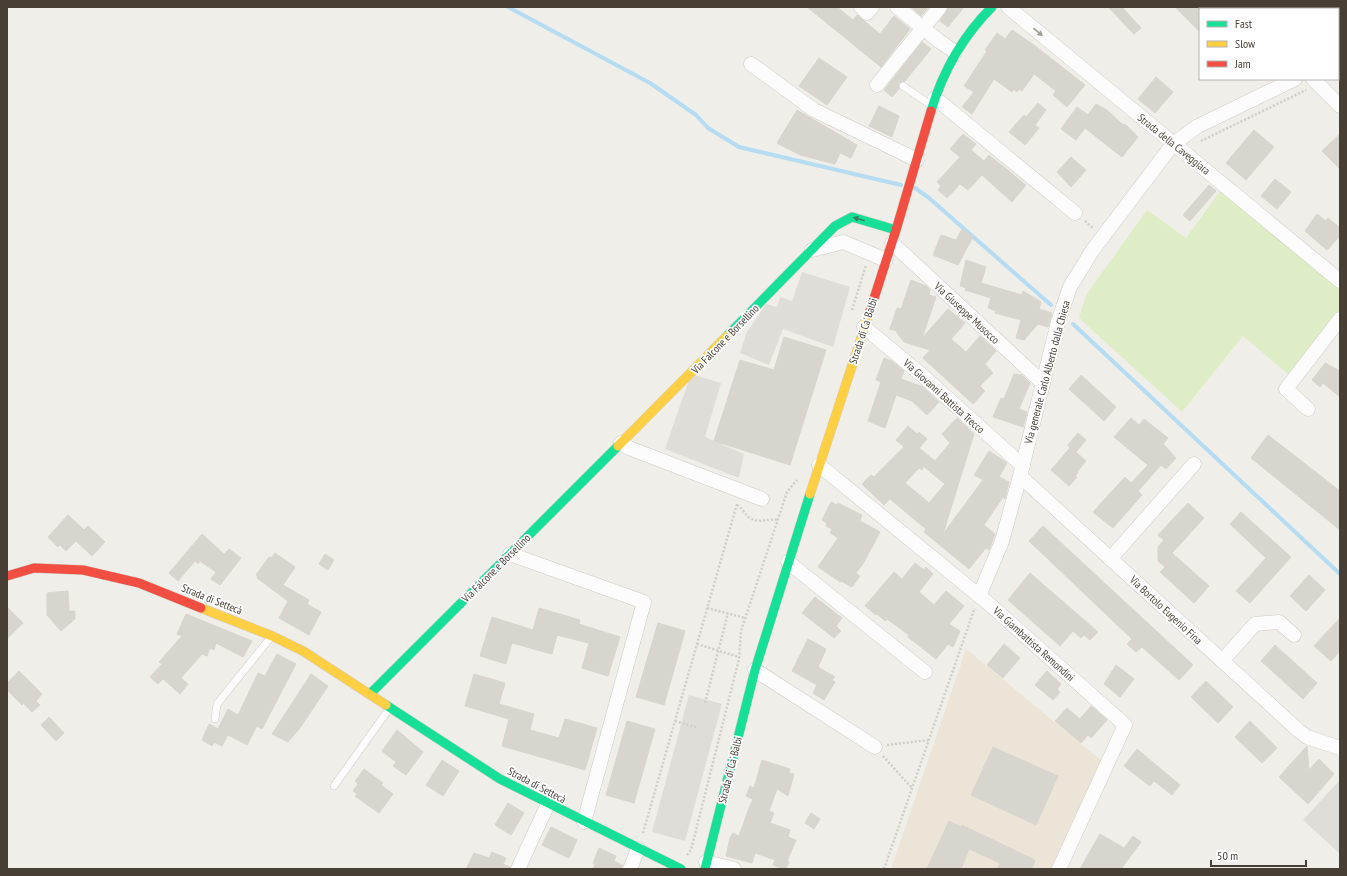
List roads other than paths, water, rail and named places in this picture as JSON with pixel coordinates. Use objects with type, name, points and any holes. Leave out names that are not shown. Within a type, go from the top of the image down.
[{"type":"street","points":[[861,7],[867,12],[872,7]]},
{"type":"street","points":[[897,7],[955,52]]},
{"type":"street","points":[[877,85],[940,7]]},
{"type":"street","name":"Strada di Ca' Balbi","points":[[705,866],[755,670],[819,465],[894,236],[934,102],[955,52],[975,24],[992,7]]},
{"type":"street","name":"Strada della Caveggiara","points":[[1008,7],[1340,281]]},
{"type":"street","points":[[751,64],[814,110],[917,160]]},
{"type":"street","name":"Via generale Carlo Alberto dalla Chiesa","points":[[984,600],[1022,471],[1058,322],[1070,287],[1103,236],[1173,144],[1198,126],[1293,80]]},
{"type":"street","points":[[1316,82],[1340,106]]},
{"type":"street","points":[[934,102],[1075,213]]},
{"type":"street","name":"Via Falcone e Borsellino","points":[[370,694],[835,226],[852,217],[894,236]]},
{"type":"street","name":"Via Giuseppe Musocco","points":[[894,236],[1043,384]]},
{"type":"street","points":[[810,251],[843,242],[886,260]]},
{"type":"street","points":[[1308,409],[1286,389],[1340,319]]},
{"type":"street","name":"Via Giovanni Battista Trecco","points":[[864,327],[923,376],[1022,471]]},
{"type":"street","points":[[621,443],[629,448],[762,500]]},
{"type":"street","points":[[1110,558],[1194,464]]},
{"type":"street","name":"Via Giambattista Remondini","points":[[819,465],[984,600],[1125,725],[1059,869]]},
{"type":"street","name":"Via Bortolo Eugenio Fina","points":[[1022,471],[1110,558],[1299,731],[1307,737],[1340,748]]},
{"type":"street","points":[[510,554],[644,602],[584,822]]},
{"type":"street","points":[[788,562],[925,672]]},
{"type":"street","name":"Strada di Settecà","points":[[7,576],[34,568],[83,570],[132,582],[178,598],[272,636],[303,651],[500,779],[638,849],[681,869]]},
{"type":"street","points":[[1222,661],[1255,624],[1279,622],[1294,635]]},
{"type":"street","points":[[755,670],[875,747]]},
{"type":"street","points":[[518,869],[548,804]]},
{"type":"street","points":[[630,869],[638,849]]},
{"type":"street","points":[[705,866],[734,869]]},
{"type":"lane","points":[[903,86],[934,102]]},
{"type":"lane","points":[[215,719],[217,704],[272,636]]},
{"type":"lane","points":[[334,786],[390,708]]},
{"type":"waterway","points":[[508,7],[650,83],[696,115],[708,128],[739,147],[901,185]]},
{"type":"waterway","points":[[915,188],[929,198],[1051,305]]},
{"type":"waterway","points":[[1073,324],[1340,574]]}]
